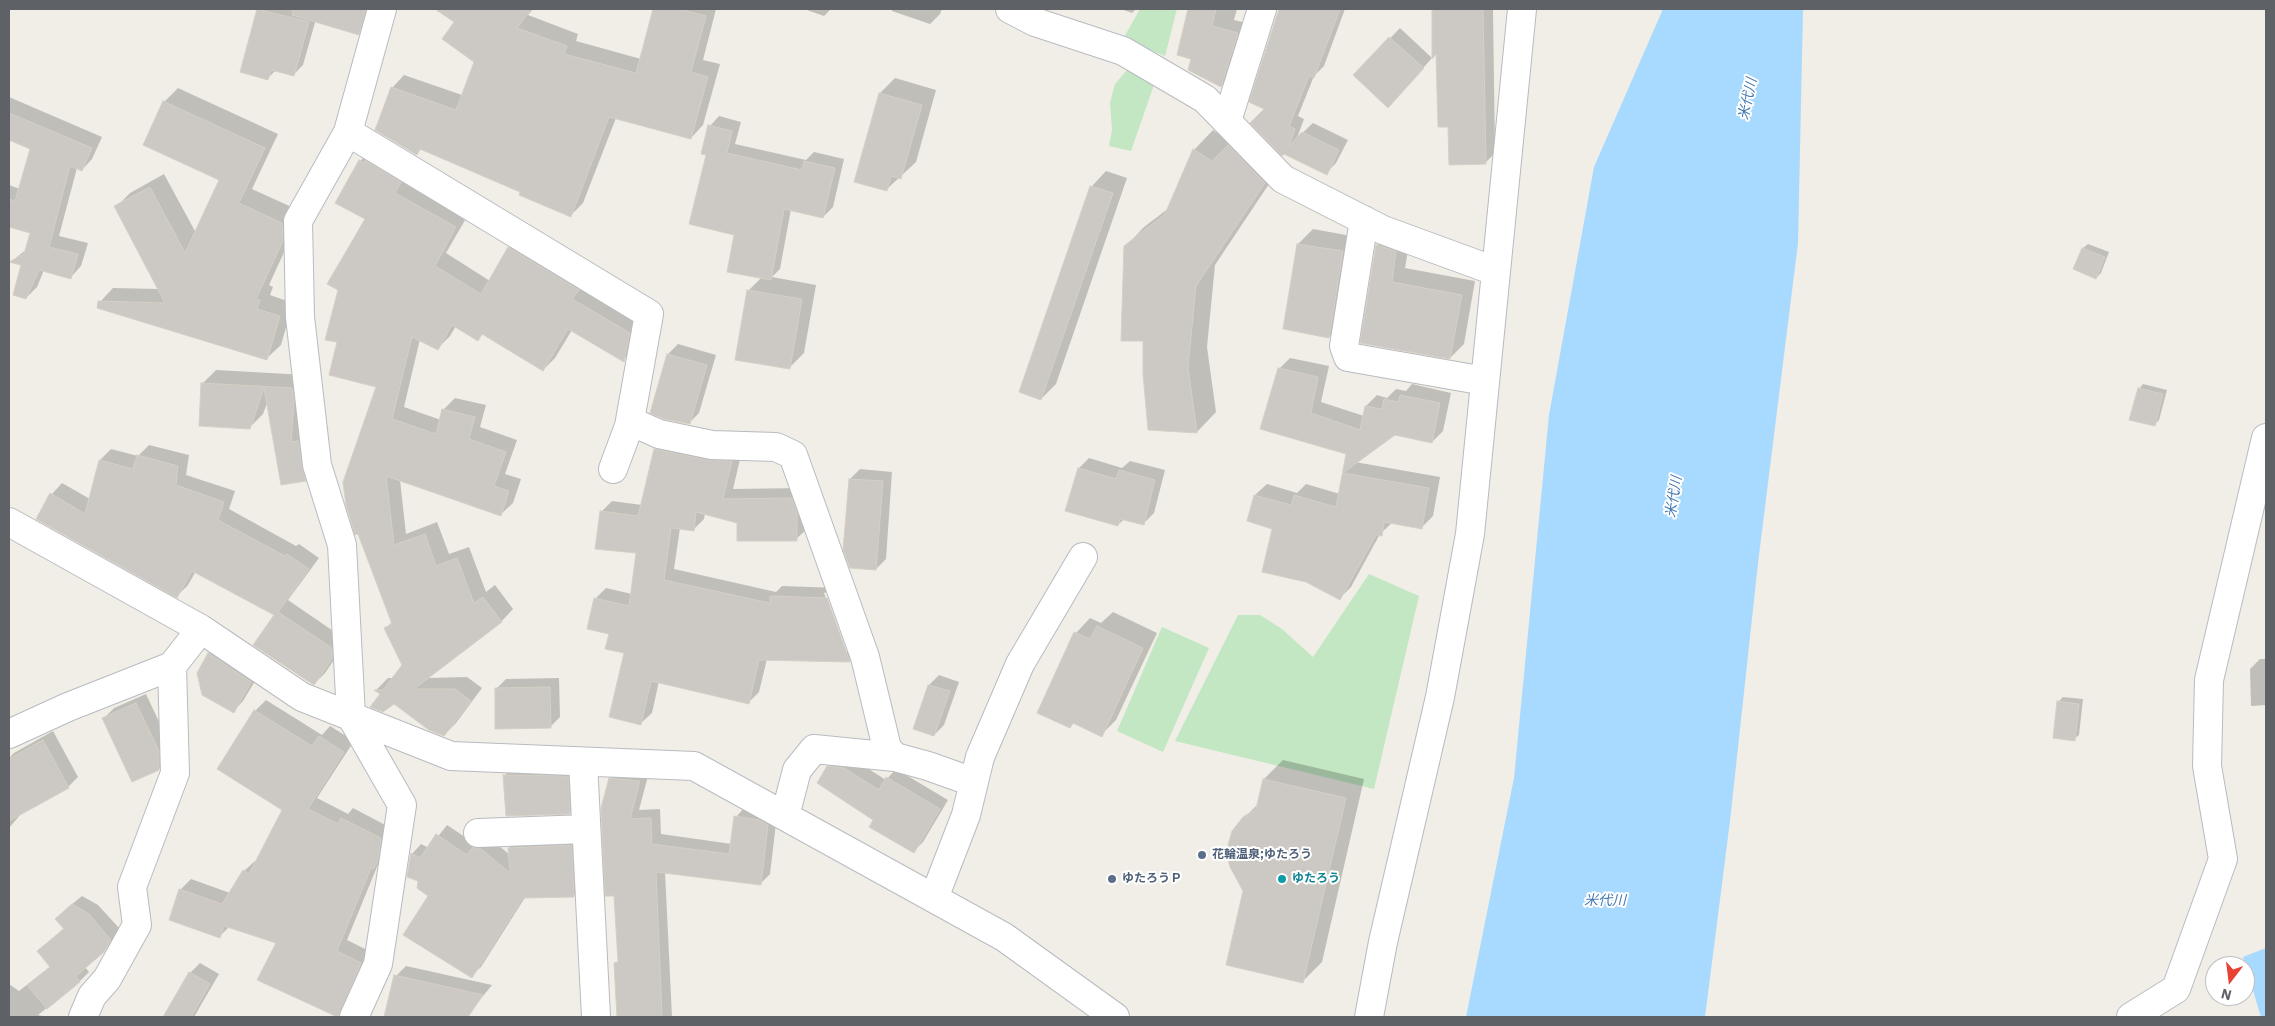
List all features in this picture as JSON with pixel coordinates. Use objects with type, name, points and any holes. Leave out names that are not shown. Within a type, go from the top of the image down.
[{"type":"street","points":[[354,1017],[378,964],[402,805],[351,716],[342,545],[317,465],[300,317],[298,221],[348,132],[382,9]]},
{"type":"street","points":[[1010,9],[1035,22],[1123,51],[1205,99],[1283,179],[1383,230],[1495,271]]},
{"type":"street","points":[[1227,121],[1262,9]]},
{"type":"street","points":[[1368,1017],[1383,942],[1440,697],[1470,534],[1522,9]]},
{"type":"street","points":[[348,132],[649,314],[630,421],[614,469]]},
{"type":"street","points":[[1364,220],[1344,346],[1348,357],[1485,382]]},
{"type":"street","points":[[630,421],[659,434],[712,445],[776,447],[793,455],[864,656],[887,748],[895,757]]},
{"type":"street","points":[[2131,1017],[2176,989],[2223,859],[2207,766],[2208,680],[2266,438]]},
{"type":"street","points":[[9,522],[201,630],[302,697],[451,756],[694,766],[1004,938],[1115,1017]]},
{"type":"street","points":[[934,898],[966,815],[980,757],[1020,664],[1083,557]]},
{"type":"street","points":[[9,734],[68,707],[172,666],[201,630]]},
{"type":"street","points":[[83,1017],[92,996],[107,979],[137,925],[132,887],[175,773],[172,666]]},
{"type":"street","points":[[785,816],[797,770],[814,749],[895,757],[928,766],[973,782]]},
{"type":"street","points":[[583,762],[596,1017]]},
{"type":"street","points":[[478,833],[586,829]]},
{"type":"green space","points":[[1140,9],[1177,9],[1165,56],[1123,39]]},
{"type":"green space","points":[[1127,70],[1156,79],[1131,151],[1109,146],[1112,130],[1110,103],[1115,84]]},
{"type":"green space","points":[[1369,574],[1419,596],[1374,789],[1175,741],[1238,615],[1260,615],[1282,629],[1313,657]]},
{"type":"green space","points":[[1162,627],[1209,648],[1163,752],[1117,731]]},
{"type":"water","name":"米代川","points":[[1663,9],[1803,9],[1798,243],[1758,563],[1730,821],[1705,1017],[1466,1017],[1514,778],[1549,415],[1594,167]]},
{"type":"water","points":[[2266,948],[2266,1017],[2261,1017],[2255,997],[2255,956],[2246,956]]},
{"type":"building","points":[[257,9],[309,22],[294,76],[271,70],[268,80],[240,72]]},
{"type":"building","points":[[293,9],[366,9],[359,35],[292,15]]},
{"type":"building","points":[[435,9],[531,9],[517,28],[567,46],[564,54],[636,73],[653,9],[679,9],[706,16],[691,72],[708,77],[691,139],[609,117],[571,217],[519,195],[520,192],[420,149],[417,155],[375,130],[391,87],[456,110],[474,62],[442,39],[454,22]]},
{"type":"building","points":[[1188,9],[1216,9],[1212,26],[1238,33],[1221,87],[1188,70],[1191,59],[1177,55]]},
{"type":"building","points":[[1279,9],[1340,9],[1314,78],[1309,76],[1289,126],[1295,129],[1289,146],[1302,132],[1339,150],[1327,175],[1284,154],[1282,156],[1250,123],[1264,109],[1249,102]]},
{"type":"building","points":[[1432,9],[1483,9],[1486,164],[1449,165],[1448,127],[1438,127],[1436,54],[1432,59]]},
{"type":"building","points":[[1389,37],[1424,68],[1388,108],[1353,75]]},
{"type":"building","points":[[879,93],[922,105],[901,179],[891,176],[887,191],[854,182]]},
{"type":"building","points":[[163,101],[265,148],[239,203],[282,223],[283,241],[256,299],[260,300],[257,309],[280,316],[267,360],[97,308],[98,301],[165,303],[114,206],[150,187],[185,253],[219,180],[143,145]]},
{"type":"building","points":[[9,113],[92,148],[82,171],[70,166],[49,247],[78,254],[71,279],[39,270],[26,299],[13,295],[21,265],[9,262],[24,254],[30,233],[9,227],[9,199],[15,201],[30,149],[9,140]]},
{"type":"building","points":[[708,125],[732,131],[727,153],[802,170],[804,161],[835,168],[823,218],[784,209],[771,280],[727,272],[734,235],[689,224],[706,155],[701,154]]},
{"type":"building","points":[[1228,145],[1265,183],[1196,286],[1188,367],[1197,433],[1148,430],[1143,374],[1143,341],[1121,341],[1124,246],[1165,214],[1193,149],[1212,161]]},
{"type":"building","points":[[359,160],[364,163],[365,160],[401,182],[395,193],[456,227],[435,266],[481,294],[508,247],[579,290],[572,299],[630,333],[624,362],[568,329],[543,371],[482,334],[478,341],[452,325],[438,350],[412,337],[392,419],[436,434],[442,409],[475,417],[469,439],[506,452],[494,486],[509,491],[501,516],[386,476],[394,545],[425,534],[436,566],[457,558],[474,603],[483,597],[502,622],[414,689],[455,689],[471,701],[444,736],[429,730],[394,704],[383,712],[370,707],[380,694],[374,690],[383,690],[402,665],[384,628],[392,624],[358,534],[355,535],[346,505],[343,482],[376,387],[329,375],[337,342],[325,340],[338,290],[327,284],[365,219],[335,203]]},
{"type":"building","points":[[1090,186],[1113,193],[1041,400],[1019,392]]},
{"type":"building","points":[[1297,244],[1343,251],[1329,338],[1283,329]]},
{"type":"building","points":[[1376,245],[1396,251],[1392,282],[1462,295],[1450,359],[1360,343]]},
{"type":"building","points":[[2082,248],[2105,257],[2096,279],[2073,269]]},
{"type":"building","points":[[747,290],[802,299],[790,369],[735,360]]},
{"type":"building","points":[[667,354],[707,365],[690,424],[664,419],[650,413]]},
{"type":"building","points":[[1278,368],[1318,377],[1311,413],[1360,430],[1365,406],[1382,409],[1384,399],[1399,402],[1400,395],[1440,403],[1432,443],[1395,435],[1343,473],[1429,488],[1422,529],[1384,522],[1382,536],[1376,535],[1340,600],[1306,582],[1262,572],[1272,529],[1247,521],[1254,495],[1291,505],[1294,495],[1336,507],[1346,454],[1260,429]]},
{"type":"building","points":[[201,383],[292,388],[294,401],[291,442],[299,441],[302,467],[306,481],[281,485],[264,388],[250,429],[199,426]]},
{"type":"building","points":[[2138,388],[2163,394],[2155,426],[2129,420]]},
{"type":"building","points":[[654,449],[709,460],[732,461],[723,499],[792,498],[797,512],[797,541],[737,541],[737,523],[696,512],[694,531],[671,528],[664,580],[770,603],[770,596],[827,598],[850,662],[759,660],[749,704],[651,681],[641,725],[609,717],[624,653],[605,649],[609,634],[587,629],[594,598],[629,606],[636,553],[595,549],[600,511],[638,516]]},
{"type":"building","points":[[137,455],[178,466],[176,485],[224,502],[218,520],[285,556],[287,554],[309,569],[278,612],[332,648],[332,659],[314,685],[253,645],[274,615],[192,571],[177,598],[36,519],[50,493],[85,514],[99,460],[133,469]]},
{"type":"building","points":[[1078,468],[1116,479],[1119,470],[1155,480],[1144,525],[1120,519],[1118,526],[1065,511]]},
{"type":"building","points":[[849,479],[883,481],[876,570],[850,568],[843,550]]},
{"type":"building","points":[[1097,626],[1143,648],[1102,737],[1073,723],[1070,728],[1037,713],[1074,632],[1090,639]]},
{"type":"building","points":[[208,653],[251,682],[234,713],[202,695],[197,673]]},
{"type":"building","points":[[928,685],[950,691],[934,736],[913,729]]},
{"type":"building","points":[[550,687],[551,728],[495,729],[495,688]]},
{"type":"building","points":[[2057,701],[2079,704],[2075,741],[2053,738]]},
{"type":"building","points":[[136,703],[159,751],[159,770],[132,782],[102,718]]},
{"type":"building","points":[[254,710],[312,746],[319,736],[344,752],[308,809],[338,824],[341,818],[381,838],[378,861],[373,869],[371,868],[337,951],[361,963],[338,1017],[257,980],[276,943],[224,926],[220,938],[169,920],[179,889],[222,904],[243,870],[249,874],[282,810],[217,769]]},
{"type":"building","points":[[43,740],[69,788],[9,821],[9,759]]},
{"type":"building","points":[[827,766],[844,768],[879,790],[886,777],[940,809],[914,853],[869,827],[873,820],[817,783]]},
{"type":"building","points":[[503,775],[568,776],[570,814],[506,816]]},
{"type":"building","points":[[609,778],[640,781],[630,819],[651,818],[652,844],[729,854],[734,816],[759,820],[768,825],[761,885],[656,872],[662,1017],[617,1017],[614,963],[618,962],[614,896],[605,896],[601,808]]},
{"type":"building","name":"ゆたろう","points":[[1263,779],[1346,798],[1303,983],[1226,965],[1243,891],[1230,867],[1226,852],[1232,831],[1243,817],[1256,809]]},
{"type":"building","points":[[436,834],[467,855],[473,847],[481,849],[510,873],[508,848],[572,845],[574,897],[523,898],[472,978],[403,935],[428,896],[417,888],[418,881],[407,877],[411,853],[420,858]]},
{"type":"building","points":[[72,904],[89,914],[111,940],[104,952],[76,976],[80,982],[47,1009],[27,985],[50,967],[37,951],[64,929],[55,919]]},
{"type":"building","points":[[189,972],[210,984],[191,1017],[163,1017]]},
{"type":"building","points":[[394,975],[483,995],[468,1017],[384,1017]]},
{"type":"place","name":"花輪温泉;ゆたろう","points":[[1202,855]]},
{"type":"place","name":"ゆたろうＰ","points":[[1112,879]]},
{"type":"place","name":"ゆたろう","points":[[1282,879]]}]
